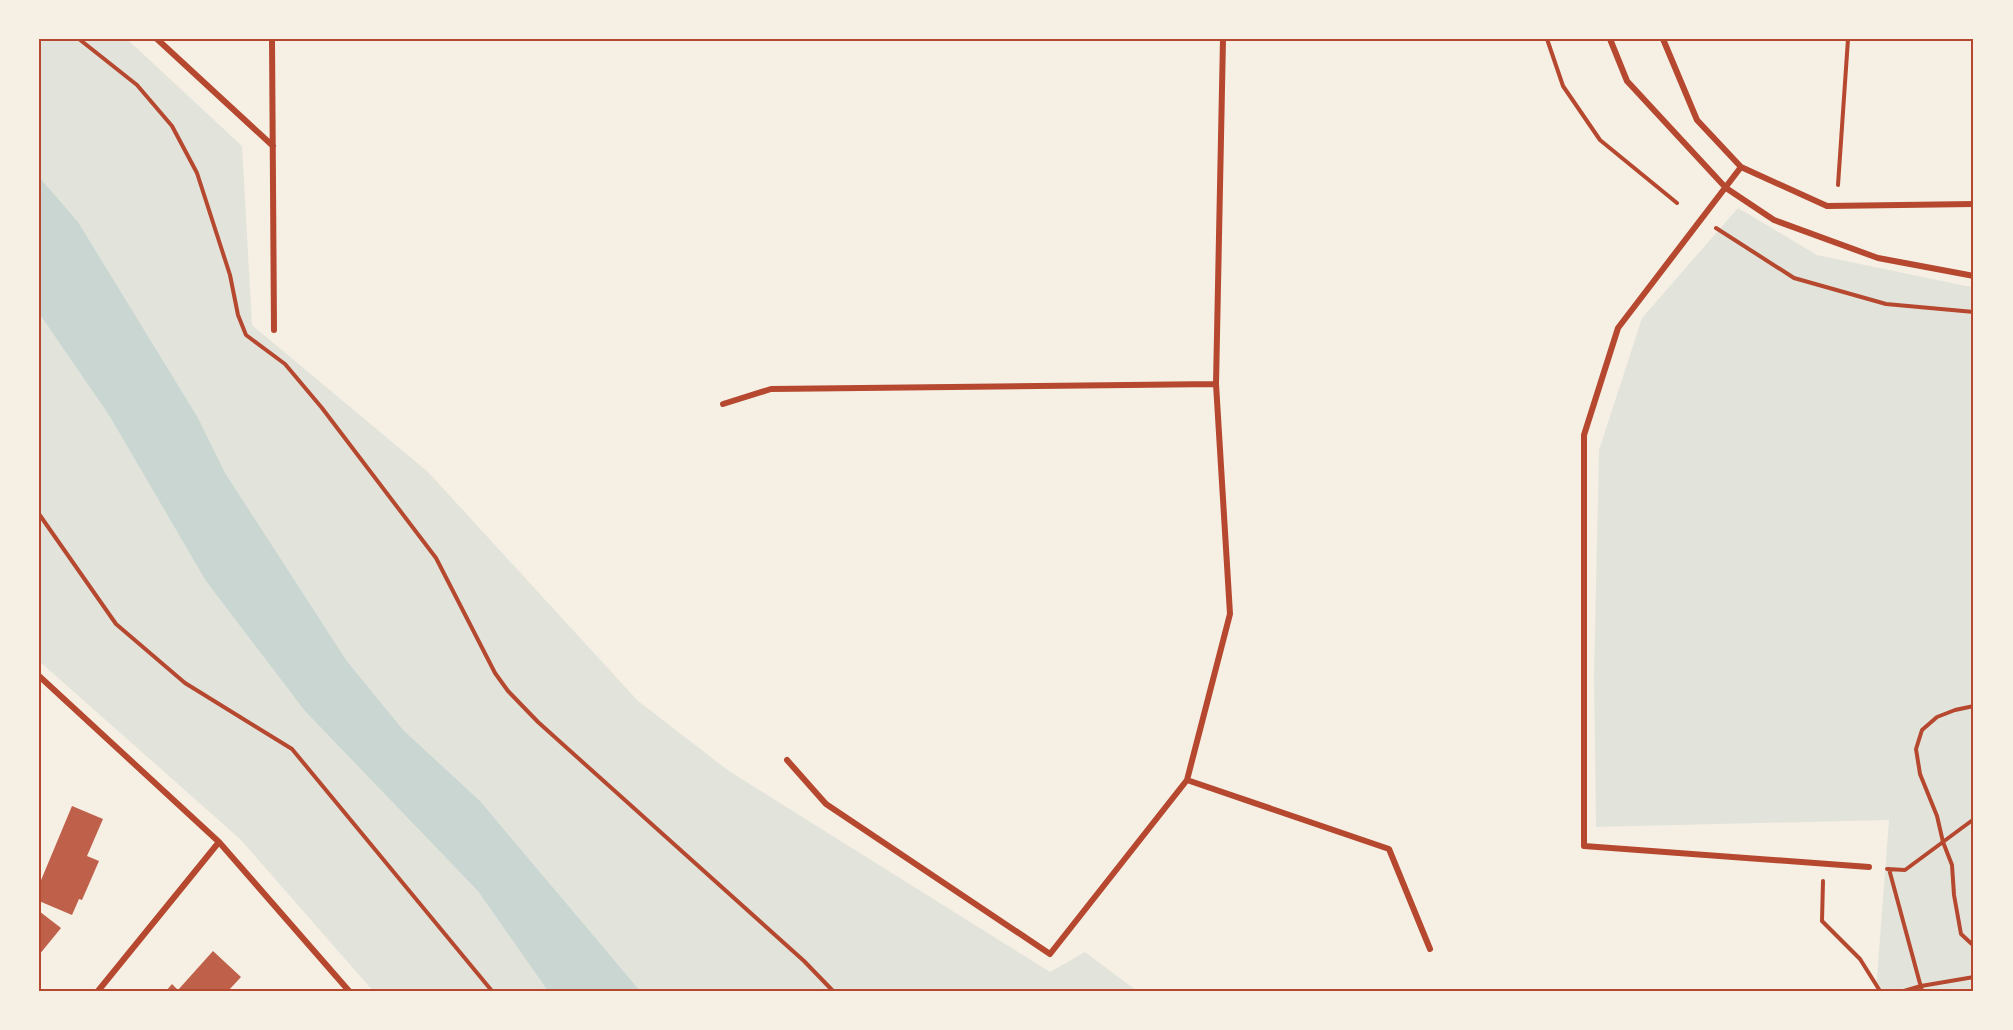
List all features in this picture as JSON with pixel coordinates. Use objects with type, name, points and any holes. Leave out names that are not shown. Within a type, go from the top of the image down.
[{"type":"street","points":[[157,39],[273,146]]},
{"type":"street","points":[[273,39],[274,330]]},
{"type":"street","points":[[787,760],[826,804],[1050,954],[1187,780],[1230,614],[1216,384],[1223,39]]},
{"type":"street","points":[[1610,39],[1627,81],[1726,188],[1774,220],[1878,258],[1974,276]]},
{"type":"street","points":[[1663,39],[1697,120],[1741,167],[1827,206],[1974,204]]},
{"type":"street","points":[[1741,167],[1618,328],[1584,435],[1584,846],[1869,867]]},
{"type":"street","points":[[723,404],[771,389],[1216,384]]},
{"type":"street","points":[[39,676],[219,842],[349,991]]},
{"type":"street","points":[[1187,780],[1389,849],[1430,948]]},
{"type":"street","points":[[98,991],[219,842]]},
{"type":"path","points":[[80,39],[137,86],[172,126],[197,173],[230,275],[238,315],[246,335],[285,364],[436,558],[495,673],[508,691],[538,722],[804,961],[833,991]]},
{"type":"path","points":[[1547,39],[1563,86],[1600,140],[1677,203]]},
{"type":"path","points":[[1838,185],[1848,39]]},
{"type":"path","points":[[1710,225],[1794,278],[1886,304],[1974,312]]},
{"type":"path","points":[[39,514],[116,624],[185,682],[292,749],[492,991]]},
{"type":"path","points":[[1974,706],[1937,717],[1922,729],[1916,749],[1920,774],[1937,816],[1943,842],[1952,865],[1954,895],[1961,934],[1974,946]]},
{"type":"path","points":[[1869,867],[1905,870],[1974,819]]},
{"type":"path","points":[[1824,863],[1822,921],[1860,959],[1880,991]]},
{"type":"path","points":[[1889,869],[1922,989]]},
{"type":"path","points":[[1904,991],[1974,977]]},
{"type":"shaded area","points":[[39,39],[127,39],[242,146],[252,325],[428,472],[638,701],[729,771],[1050,972],[1085,952],[1137,991],[373,991],[240,839],[39,661]]},
{"type":"shaded area","points":[[39,177],[78,222],[198,418],[225,473],[346,660],[403,730],[480,801],[640,991],[548,991],[478,891],[305,711],[206,581],[109,415],[39,313]]},
{"type":"shaded area","points":[[1738,208],[1817,255],[1974,287],[1974,991],[1876,991],[1889,820],[1596,827],[1594,676],[1599,450],[1642,318]]},
{"type":"building","points":[[72,806],[103,819],[87,856],[99,861],[82,900],[79,899],[72,915],[39,901],[39,885]]},
{"type":"building","points":[[39,911],[61,928],[39,955]]},
{"type":"building","points":[[213,951],[241,977],[228,991],[166,991],[172,984],[178,990]]}]
